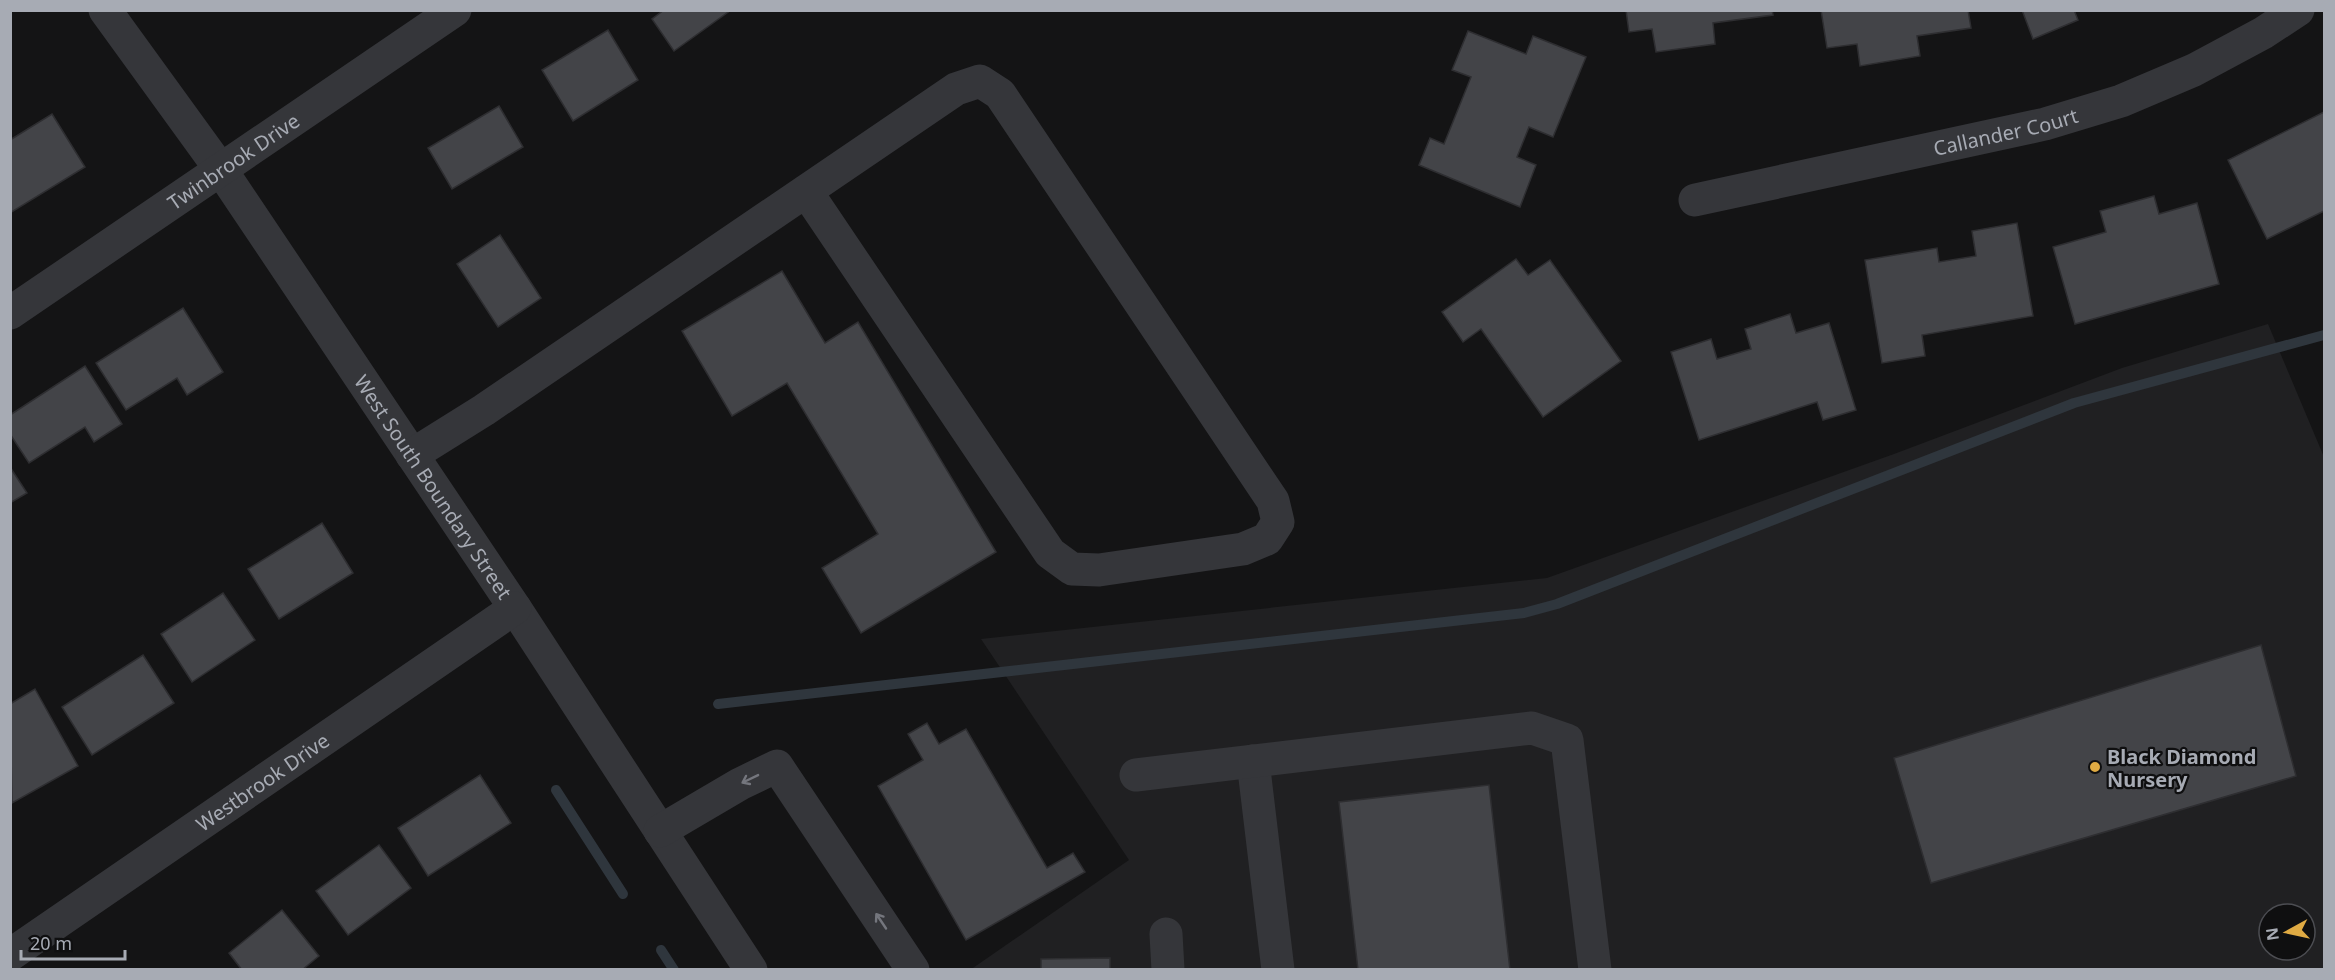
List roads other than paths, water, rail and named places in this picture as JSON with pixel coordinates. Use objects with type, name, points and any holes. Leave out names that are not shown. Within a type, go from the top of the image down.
[{"type":"street","name":"West South Boundary Street","points":[[105,10],[221,170],[515,608],[751,969]]},
{"type":"street","name":"Twinbrook Drive","points":[[10,313],[455,10]]},
{"type":"street","name":"Callander Court","points":[[1695,200],[2024,129],[2121,101],[2194,70],[2263,33],[2298,10]]},
{"type":"street","points":[[412,455],[484,410],[806,191],[956,89],[980,81],[1000,94],[1273,501],[1278,522],[1267,539],[1243,549],[1099,570],[1072,569],[1050,553],[806,191]]},
{"type":"street","name":"Westbrook Drive","points":[[10,955],[515,608]]},
{"type":"street","points":[[1136,775],[1532,728],[1567,740],[1595,969]]},
{"type":"street","points":[[1253,761],[1278,969]]},
{"type":"street","points":[[660,831],[740,784],[777,766],[913,969]]},
{"type":"street","points":[[1166,934],[1168,969]]},
{"type":"waterway","points":[[718,704],[1524,613],[1557,604],[2074,403],[2324,335]]},
{"type":"waterway","points":[[556,790],[623,894]]},
{"type":"waterway","points":[[661,950],[674,970]]},
{"type":"place","name":"Black Diamond Nursery","points":[[2095,767]]}]
